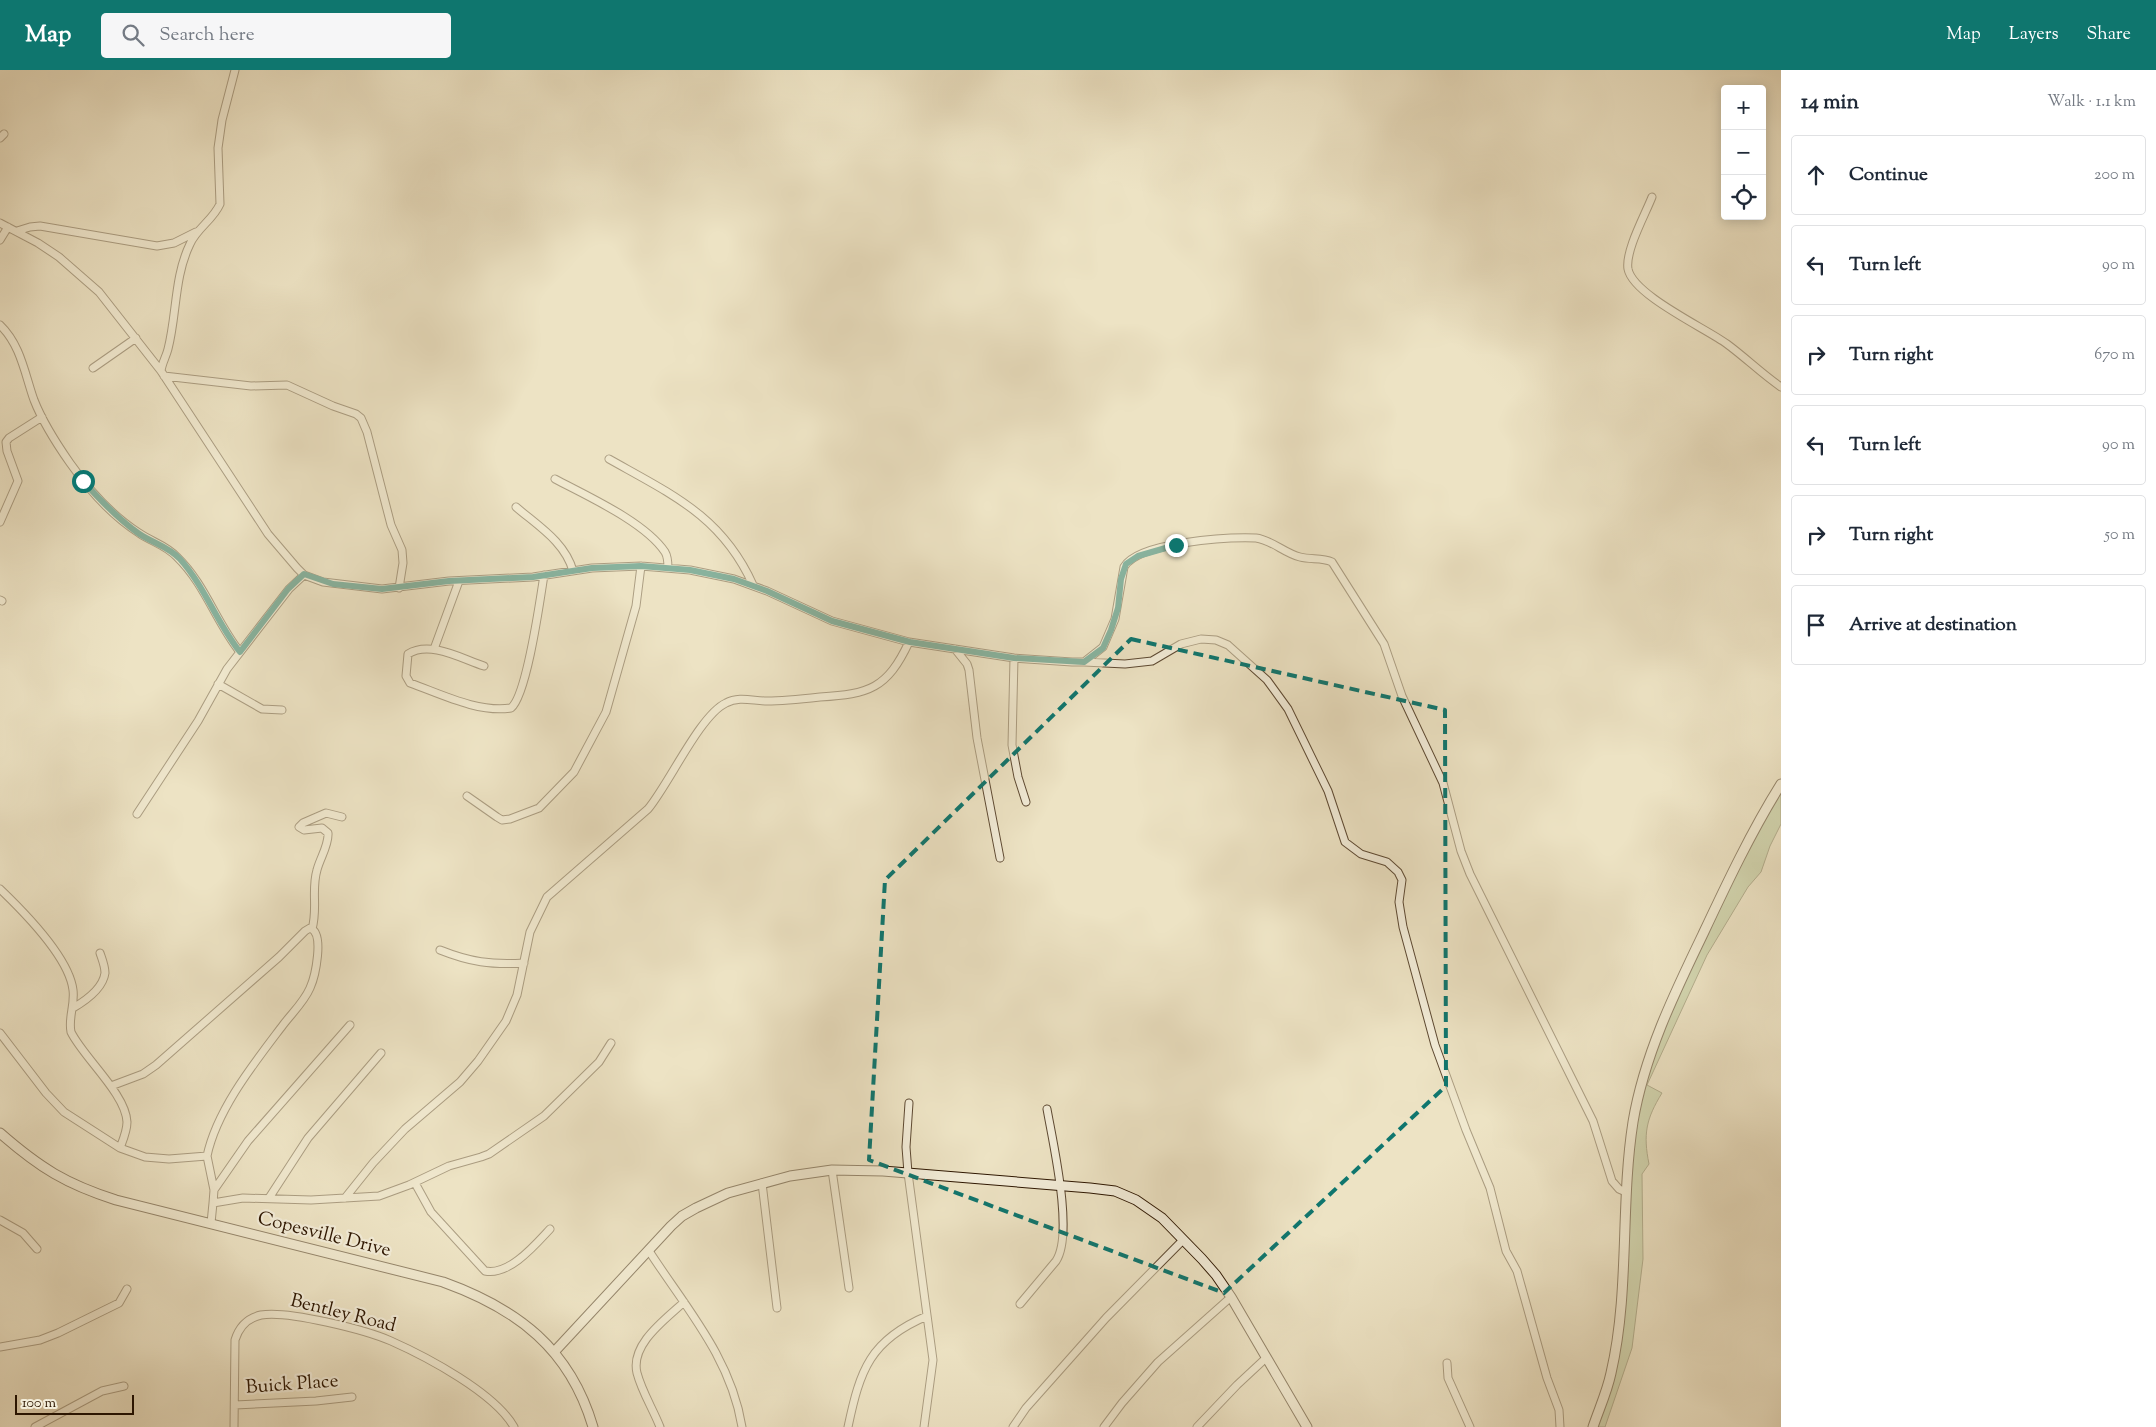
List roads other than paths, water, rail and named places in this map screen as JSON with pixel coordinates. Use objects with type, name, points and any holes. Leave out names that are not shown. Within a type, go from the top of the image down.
[{"type":"street","points":[[162,373],[168,349],[174,300],[183,260],[197,232],[216,212],[220,204],[218,141],[235,70]]},
{"type":"street","points":[[1652,197],[1630,252],[1629,271],[1634,281],[1654,299],[1728,345],[1781,387]]},
{"type":"street","points":[[0,223],[52,252],[83,277],[110,305],[162,373],[268,534],[292,564],[304,574],[333,584],[373,588],[399,588],[459,581],[544,575],[592,568],[641,566],[716,574],[753,585],[832,621],[910,642],[1014,658],[1125,664],[1152,661],[1181,644],[1201,639],[1216,640],[1228,644],[1267,680],[1288,709],[1328,791],[1344,842],[1360,854],[1387,862],[1398,872],[1402,880],[1399,902],[1403,927],[1435,1045],[1466,1130],[1490,1188],[1506,1250],[1517,1271],[1547,1378],[1559,1410],[1560,1427]]},
{"type":"street","points":[[17,231],[40,226],[142,245],[157,246],[174,243],[197,232]]},
{"type":"street","points":[[0,240],[8,227]]},
{"type":"street","points":[[0,325],[14,343],[42,417],[54,440],[83,481],[115,516],[141,535],[169,549],[183,563],[205,593],[228,636],[240,652]]},
{"type":"street","points":[[93,368],[136,338]]},
{"type":"street","points":[[162,373],[251,386],[287,385],[333,406],[356,414],[361,418],[367,432],[391,525],[402,550],[403,563],[399,588]]},
{"type":"street","points":[[0,522],[4,518],[18,481],[6,451],[6,442],[9,438],[42,417]]},
{"type":"street","points":[[609,459],[672,495],[712,523],[740,558],[753,585]]},
{"type":"street","points":[[555,479],[621,515],[643,531],[665,552],[668,568]]},
{"type":"street","points":[[516,507],[558,543],[570,560],[573,571]]},
{"type":"street","points":[[1084,662],[1098,653],[1107,640],[1118,608],[1124,567],[1129,561],[1138,556],[1151,551],[1193,542],[1256,538],[1265,540],[1299,557],[1332,562],[1381,638],[1402,696],[1443,783],[1461,851],[1470,874],[1593,1122],[1612,1181],[1619,1189],[1626,1192]]},
{"type":"street","points":[[467,796],[502,820],[510,819],[539,808],[570,778],[597,732],[606,712],[636,606],[641,566]]},
{"type":"street","points":[[137,814],[198,721],[218,684],[240,652],[288,589],[304,574]]},
{"type":"street","points":[[484,666],[434,649],[422,648],[408,654],[406,661],[408,681],[467,703],[499,709],[511,708],[516,701],[527,666],[544,575]]},
{"type":"street","points":[[434,649],[459,581]]},
{"type":"street","points":[[345,1198],[373,1163],[405,1129],[460,1082],[478,1061],[506,1021],[513,1007],[521,982],[530,932],[547,897],[648,809],[708,718],[720,706],[742,699],[771,701],[860,693],[879,684],[888,676],[899,663],[910,642]]},
{"type":"street","points":[[954,649],[964,660],[969,670],[977,738],[1000,858]]},
{"type":"street","points":[[1014,658],[1012,746],[1018,777],[1026,802]]},
{"type":"street","points":[[218,684],[262,709],[282,710]]},
{"type":"street","points":[[1593,1427],[1611,1375],[1619,1328],[1626,1192],[1634,1120],[1653,1047],[1670,1004],[1721,896],[1781,784]]},
{"type":"street","points":[[312,929],[316,911],[315,879],[328,840],[328,832],[322,828],[304,830],[299,827],[303,823],[326,813],[342,817]]},
{"type":"street","points":[[0,889],[50,945],[68,972],[74,993],[70,1032],[111,1086],[126,1117],[126,1129],[120,1148]]},
{"type":"street","points":[[111,1086],[143,1074],[156,1065],[305,931],[312,929]]},
{"type":"street","points":[[211,1223],[214,1190],[207,1156],[215,1129],[240,1086],[310,988],[318,944],[317,933],[312,929]]},
{"type":"street","points":[[440,950],[469,961],[485,964],[524,964]]},
{"type":"street","points":[[73,1008],[89,997],[103,979],[104,968],[100,953]]},
{"type":"street","points":[[214,1190],[248,1141],[350,1025]]},
{"type":"street","points":[[0,1033],[46,1093],[64,1112],[120,1148],[146,1157],[169,1159],[207,1156]]},
{"type":"street","points":[[213,1203],[243,1198],[311,1200],[379,1196],[415,1183],[449,1166],[489,1154],[544,1116],[599,1062],[611,1043]]},
{"type":"street","points":[[269,1198],[308,1138],[381,1053]]},
{"type":"street","points":[[909,1103],[906,1147],[908,1173],[934,1360],[924,1427]]},
{"type":"street","points":[[1020,1304],[1056,1261],[1062,1250],[1064,1234],[1059,1186],[1047,1109]]},
{"type":"street","name":"Copesville Drive","points":[[0,1133],[44,1168],[76,1187],[116,1200],[443,1282],[468,1291],[502,1308],[524,1323],[554,1351],[565,1365],[581,1395],[593,1427]]},
{"type":"street","points":[[832,1170],[849,1288]]},
{"type":"street","points":[[554,1351],[682,1216],[728,1192],[762,1182],[797,1174],[832,1170],[908,1173],[1115,1191],[1136,1200],[1162,1218],[1216,1275],[1232,1297],[1307,1427]]},
{"type":"street","points":[[762,1182],[777,1308]]},
{"type":"street","points":[[415,1183],[431,1212],[485,1271],[491,1272],[514,1263],[550,1229]]},
{"type":"street","points":[[0,1220],[23,1234],[37,1249]]},
{"type":"street","points":[[1013,1427],[1026,1408],[1106,1318],[1184,1240]]},
{"type":"street","points":[[649,1252],[706,1334],[725,1369],[732,1386],[742,1427]]},
{"type":"street","points":[[0,1347],[40,1340],[58,1333],[119,1303],[127,1289]]},
{"type":"street","points":[[1104,1427],[1158,1362],[1232,1297]]},
{"type":"street","points":[[660,1427],[639,1378],[637,1359],[639,1352],[649,1337],[684,1302]]},
{"type":"street","name":"Bentley Road","points":[[234,1427],[233,1349],[237,1332],[252,1318],[261,1315],[286,1315],[330,1324],[390,1340],[449,1372],[485,1396],[502,1411],[514,1427]]},
{"type":"street","points":[[848,1427],[857,1388],[870,1358],[899,1330],[927,1316]]},
{"type":"street","points":[[1197,1427],[1236,1385],[1266,1358]]},
{"type":"street","points":[[1447,1362],[1448,1378],[1470,1427]]},
{"type":"street","points":[[35,1427],[102,1391],[124,1386]]},
{"type":"street","name":"Buick Place","points":[[234,1405],[316,1401],[352,1397]]}]
